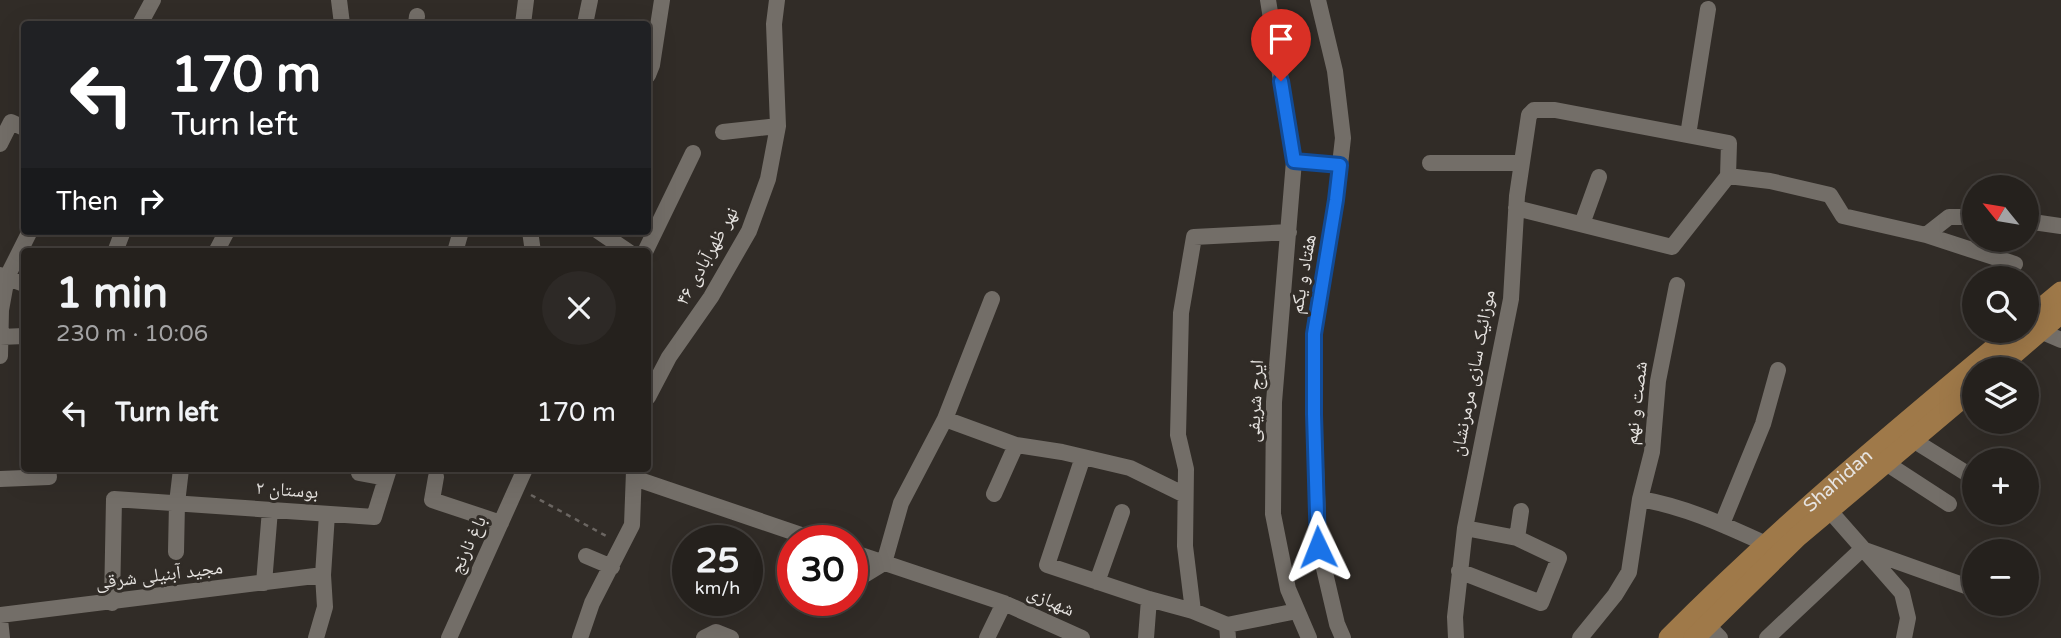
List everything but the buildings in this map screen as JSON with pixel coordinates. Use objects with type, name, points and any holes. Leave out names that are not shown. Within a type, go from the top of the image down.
[{"type":"main road","points":[[2039,319],[2061,292]]},
{"type":"main road","points":[[2039,323],[2061,313]]},
{"type":"main road","name":"Shahidan","points":[[1669,638],[1736,570],[2001,343]]},
{"type":"main road","points":[[2006,357],[2018,343]]},
{"type":"main road","name":"Shahidan","points":[[1707,634],[1797,537],[1962,398]]},
{"type":"street","points":[[142,21],[153,0]]},
{"type":"street","points":[[340,0],[342,21]]},
{"type":"street","points":[[523,21],[526,0]]},
{"type":"street","points":[[586,21],[590,0]]},
{"type":"street","points":[[651,68],[662,0]]},
{"type":"street","name":"نهر ظهرآبادی ۴۶","points":[[651,391],[669,357],[711,297],[749,231],[768,179],[778,126],[774,24],[777,0]]},
{"type":"street","name":"ایرج شریفی","points":[[1268,0],[1294,161],[1274,402],[1273,513],[1288,589],[1309,638]]},
{"type":"street","name":"هفتاد و یکم","points":[[1318,0],[1335,71],[1343,138],[1336,200],[1314,334],[1318,547],[1343,638]]},
{"type":"street","points":[[1516,208],[1672,247],[1728,176],[1729,143],[1688,135],[1708,9]]},
{"type":"street","name":"موزائیک سازی مرمرنشان","points":[[1455,638],[1465,528],[1510,299],[1516,208],[1529,115],[1534,110],[1555,110],[1688,135]]},
{"type":"street","points":[[0,144],[10,122],[21,127]]},
{"type":"street","points":[[723,132],[778,126]]},
{"type":"street","points":[[647,248],[693,153]]},
{"type":"street","points":[[1294,161],[1340,165]]},
{"type":"street","points":[[1430,163],[1522,163]]},
{"type":"street","points":[[1728,176],[1770,181],[1830,195],[1843,216],[1926,235],[2015,264]]},
{"type":"street","points":[[1582,224],[1599,177]]},
{"type":"street","points":[[1926,235],[1949,217],[1962,217]]},
{"type":"street","points":[[2039,223],[2061,226]]},
{"type":"street","points":[[1193,611],[1185,547],[1186,469],[1178,435],[1181,313],[1194,237],[1289,232]]},
{"type":"street","points":[[0,356],[4,276],[28,235]]},
{"type":"street","points":[[604,235],[623,248]]},
{"type":"street","points":[[4,276],[21,283]]},
{"type":"street","name":"شصت و نهم","points":[[1580,638],[1615,595],[1629,572],[1640,499],[1652,452],[1658,381],[1677,285]]},
{"type":"street","points":[[868,573],[884,563],[901,503],[945,419],[992,299]]},
{"type":"street","points":[[2039,329],[2061,340]]},
{"type":"street","points":[[0,337],[21,336]]},
{"type":"street","points":[[1723,524],[1763,424],[1778,370]]},
{"type":"street","points":[[945,419],[1016,445],[1130,468],[1185,495]]},
{"type":"street","points":[[1913,440],[1962,471]]},
{"type":"street","points":[[994,494],[1016,445]]},
{"type":"street","points":[[1083,457],[1047,565],[1193,611],[1227,631],[1297,611]]},
{"type":"street","points":[[1886,463],[1949,504]]},
{"type":"street","points":[[176,552],[181,472]]},
{"type":"street","name":"باغ نارنج","points":[[449,638],[524,472]]},
{"type":"street","points":[[359,473],[387,473]]},
{"type":"street","name":"بوستان ۲","points":[[112,603],[114,499],[374,517],[387,473]]},
{"type":"street","points":[[578,637],[592,603],[632,525],[634,474],[777,526]]},
{"type":"street","points":[[0,479],[49,477]]},
{"type":"street","points":[[436,478],[432,500],[501,523]]},
{"type":"street","points":[[1640,499],[1703,514],[1766,544]]},
{"type":"street","points":[[264,583],[270,510]]},
{"type":"street","points":[[1829,510],[1902,593],[1908,618],[1904,638]]},
{"type":"street","points":[[1517,538],[1521,511]]},
{"type":"street","points":[[1097,582],[1122,512]]},
{"type":"street","points":[[316,638],[326,607],[323,575],[327,514]]},
{"type":"street","points":[[1459,571],[1541,603],[1559,558],[1517,538],[1465,528]]},
{"type":"street","points":[[1862,550],[1962,585]]},
{"type":"street","points":[[1768,638],[1862,550]]},
{"type":"street","points":[[586,556],[612,567]]},
{"type":"street","name":"شهبازی","points":[[868,558],[1003,603],[1082,638]]},
{"type":"street","name":"مجید آبنیلی شرقی","points":[[0,617],[323,575]]},
{"type":"street","points":[[1146,638],[1149,599]]},
{"type":"street","points":[[987,638],[1003,603]]},
{"type":"street","points":[[0,617],[2,638]]},
{"type":"street","points":[[704,638],[716,632],[731,638]]},
{"type":"path","points":[[517,487],[623,545]]},
{"type":"route","points":[[1281,81],[1294,161],[1340,165],[1314,334],[1318,547]]}]
